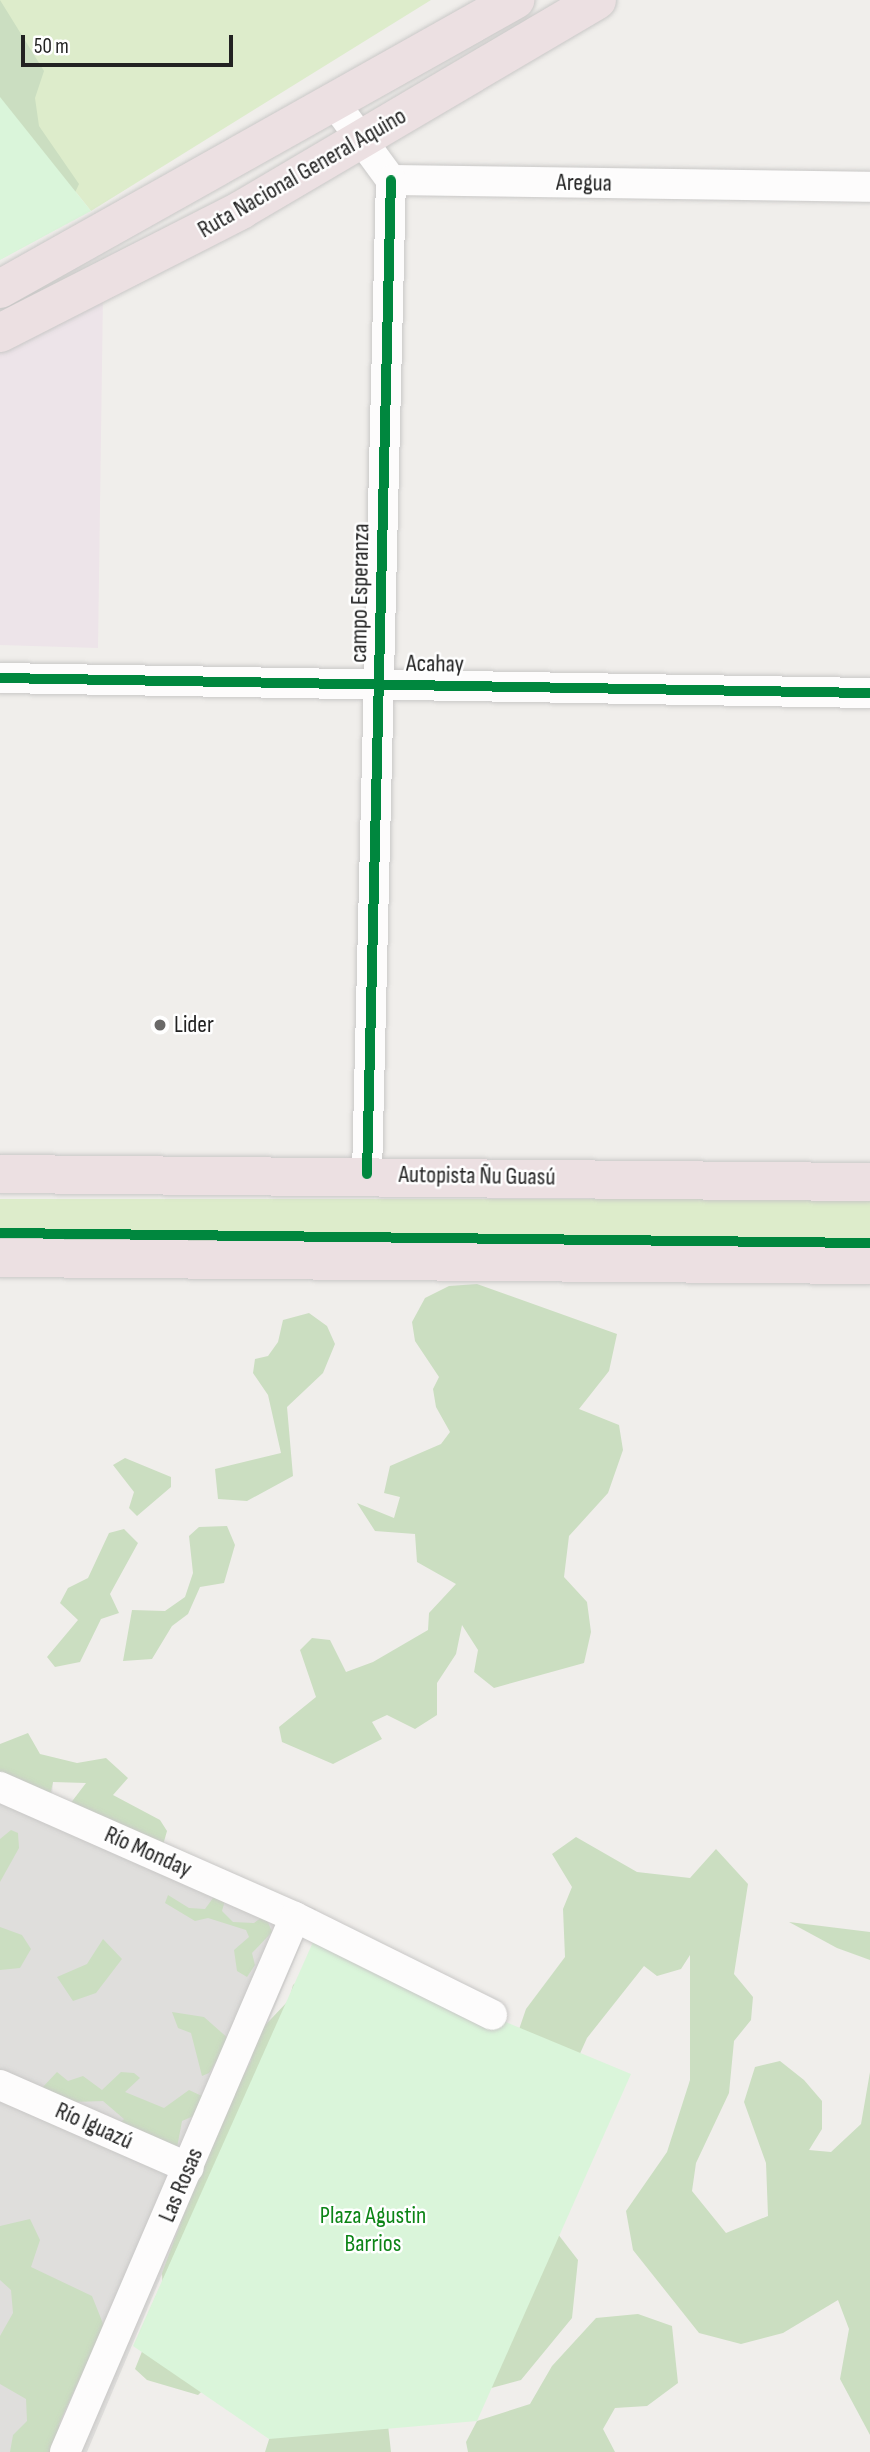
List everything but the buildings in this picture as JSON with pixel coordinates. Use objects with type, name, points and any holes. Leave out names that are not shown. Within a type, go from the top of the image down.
[{"type":"highway","name":"Ruta Nacional General Aquino","points":[[0,289],[336,105],[515,0]]},
{"type":"highway","name":"Ruta Nacional General Aquino","points":[[0,333],[241,210],[597,0]]},
{"type":"highway","name":"Autopista Ñu Guasú","points":[[0,1174],[367,1174],[870,1182]]},
{"type":"highway","points":[[0,1258],[870,1265]]},
{"type":"street","points":[[336,105],[391,180]]},
{"type":"street","name":"Aregua","points":[[391,180],[870,187]]},
{"type":"street","name":"campo Esperanza","points":[[367,1174],[391,180]]},
{"type":"street","name":"Acahay","points":[[0,678],[870,694]]},
{"type":"street","name":"Río Monday","points":[[0,1787],[295,1917],[492,2015]]},
{"type":"street","name":"Las Rosas","points":[[65,2452],[295,1917]]},
{"type":"street","name":"Río Iguazú","points":[[0,2085],[189,2168]]},
{"type":"shaded area","points":[[103,295],[98,648],[0,645],[0,349]]},
{"type":"shaded area","points":[[0,1756],[53,1781],[51,1809],[316,1909],[87,2452],[0,2452]]},
{"type":"green space","points":[[0,0],[431,0],[91,211],[0,97]]},
{"type":"green space","points":[[0,0],[44,71],[35,98],[39,126],[79,184],[73,197],[0,256]]},
{"type":"green space","points":[[0,97],[91,211],[0,260]]},
{"type":"green space","points":[[0,1199],[870,1199],[870,1246],[0,1246]]},
{"type":"green space","points":[[477,1284],[617,1334],[609,1371],[579,1409],[619,1425],[623,1450],[608,1493],[569,1536],[564,1577],[587,1602],[591,1632],[584,1663],[494,1688],[474,1672],[478,1650],[462,1625],[456,1654],[437,1683],[437,1715],[415,1729],[387,1715],[372,1722],[382,1739],[333,1764],[282,1742],[279,1727],[316,1697],[300,1650],[312,1638],[330,1640],[346,1672],[373,1662],[428,1630],[429,1613],[456,1584],[417,1562],[415,1534],[375,1531],[357,1503],[394,1518],[400,1497],[384,1493],[390,1466],[441,1444],[450,1432],[436,1407],[433,1389],[439,1377],[415,1341],[412,1322],[425,1298],[449,1286]]},
{"type":"green space","points":[[309,1313],[327,1326],[335,1344],[323,1373],[287,1407],[293,1476],[247,1501],[218,1499],[215,1469],[281,1453],[268,1395],[253,1373],[255,1359],[268,1356],[278,1342],[283,1320]]},
{"type":"green space","points":[[125,1458],[171,1477],[171,1487],[137,1516],[129,1508],[134,1492],[113,1465]]},
{"type":"green space","points":[[227,1526],[235,1545],[224,1583],[200,1587],[188,1614],[172,1626],[152,1659],[123,1661],[132,1610],[165,1611],[185,1597],[193,1573],[189,1536],[199,1527]]},
{"type":"green space","points":[[124,1529],[138,1543],[110,1594],[119,1613],[101,1619],[80,1662],[55,1667],[47,1657],[78,1620],[60,1603],[68,1588],[88,1578],[109,1533]]},
{"type":"green space","points":[[28,1733],[40,1754],[77,1763],[106,1758],[128,1778],[113,1795],[160,1820],[167,1831],[163,1845],[70,1804],[86,1783],[53,1782],[50,1795],[0,1781],[0,1744]]},
{"type":"green space","points":[[11,1830],[18,1833],[19,1848],[0,1882],[0,1839]]},
{"type":"green space","name":"Plaza Agustin Barrios","points":[[576,1837],[637,1872],[690,1878],[716,1849],[748,1884],[734,1974],[753,1997],[751,2020],[734,2041],[729,2093],[696,2163],[692,2191],[726,2233],[768,2216],[766,2163],[744,2102],[755,2067],[780,2061],[804,2080],[822,2101],[822,2129],[809,2150],[831,2152],[861,2124],[870,2072],[870,2435],[840,2379],[849,2329],[838,2300],[783,2333],[741,2344],[699,2333],[633,2250],[626,2211],[667,2152],[690,2080],[690,1955],[681,1969],[657,1976],[644,1966],[587,2038],[569,2078],[554,2229],[578,2260],[572,2318],[521,2380],[387,2416],[391,2452],[265,2452],[272,2430],[222,2372],[198,2395],[147,2380],[135,2369],[163,2299],[162,2273],[221,2116],[251,2061],[254,2037],[289,2000],[293,1985],[316,1966],[513,2047],[526,2009],[565,1957],[563,1909],[572,1887],[552,1854]]},
{"type":"green space","points":[[216,1894],[226,1897],[222,1911],[233,1922],[254,1923],[265,1915],[272,1932],[252,1953],[255,1965],[247,1977],[237,1971],[234,1950],[249,1937],[246,1930],[208,1918],[195,1921],[165,1903],[168,1895],[189,1908],[205,1909]]},
{"type":"green space","points":[[789,1922],[870,1932],[870,1960],[837,1948]]},
{"type":"green space","points":[[0,1927],[22,1935],[31,1949],[20,1968],[0,1970]]},
{"type":"green space","points":[[103,1939],[122,1959],[96,1993],[73,2001],[57,1977],[87,1964]]},
{"type":"green space","name":"Plaza Agustin Barrios","points":[[313,1942],[631,2074],[477,2421],[269,2439],[133,2346]]},
{"type":"green space","points":[[172,2012],[204,2017],[230,2040],[209,2073],[202,2076],[191,2033],[178,2028]]},
{"type":"green space","points":[[57,2072],[68,2081],[83,2076],[102,2090],[121,2072],[134,2073],[140,2078],[125,2092],[164,2108],[189,2090],[204,2097],[198,2114],[182,2121],[177,2148],[117,2126],[124,2119],[103,2101],[74,2102],[41,2089]]},
{"type":"green space","points":[[30,2219],[40,2240],[31,2267],[92,2296],[104,2326],[59,2424],[60,2452],[10,2452],[13,2435],[27,2421],[26,2399],[0,2384],[0,2336],[13,2313],[11,2290],[0,2280],[0,2226]]},
{"type":"green space","points":[[638,2314],[672,2326],[678,2383],[647,2406],[615,2408],[603,2429],[615,2452],[468,2452],[466,2442],[477,2421],[530,2404],[552,2366],[596,2318]]},
{"type":"cycle path","points":[[367,1174],[391,180]]},
{"type":"cycle path","points":[[0,678],[870,693]]},
{"type":"cycle path","points":[[0,1233],[870,1243]]},
{"type":"place","name":"Lider","points":[[160,1025]]}]
